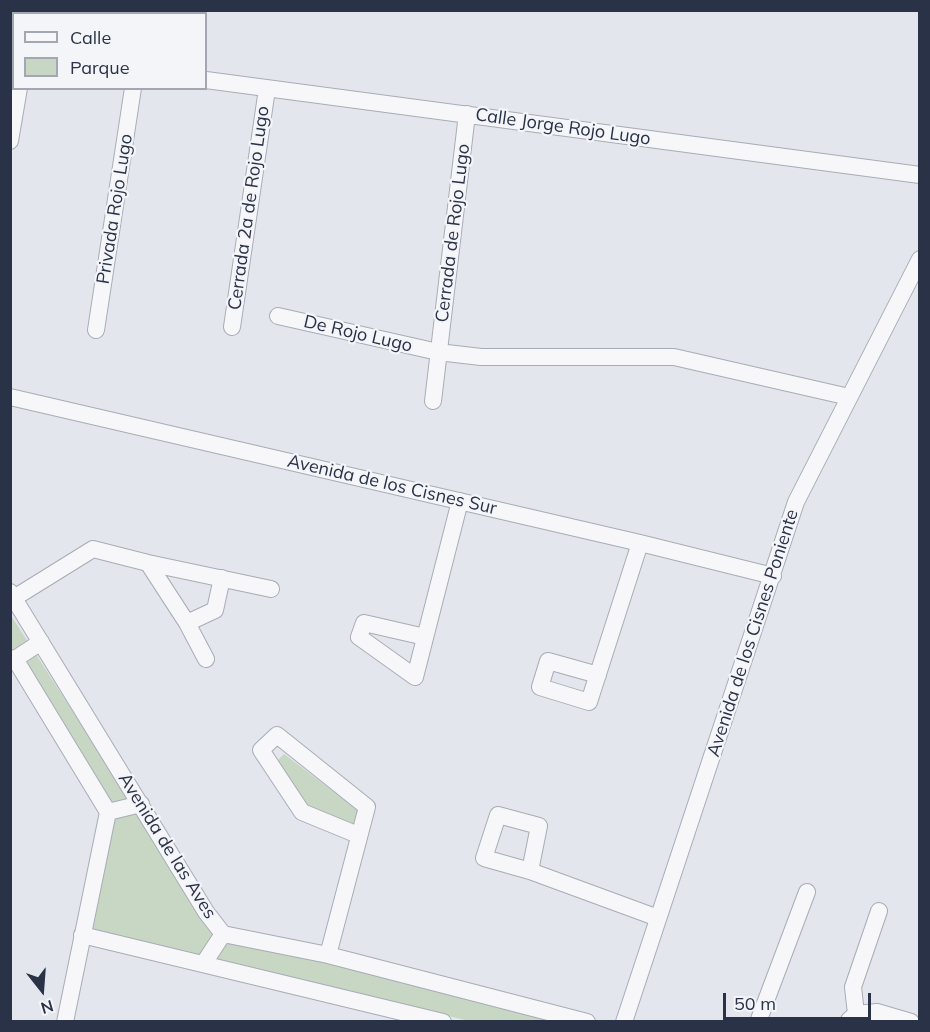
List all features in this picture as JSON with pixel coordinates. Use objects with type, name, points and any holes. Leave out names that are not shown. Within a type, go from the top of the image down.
[{"type":"street","name":"Calle Jorge Rojo Lugo","points":[[207,80],[920,175]]},
{"type":"street","name":"Cerrada 2a de Rojo Lugo","points":[[232,327],[267,89]]},
{"type":"street","points":[[10,141],[19,90]]},
{"type":"street","name":"Privada Rojo Lugo","points":[[96,330],[133,90]]},
{"type":"street","name":"Cerrada de Rojo Lugo","points":[[433,401],[467,114]]},
{"type":"street","name":"Avenida de los Cisnes Poniente","points":[[624,1022],[796,501],[920,259]]},
{"type":"street","name":"De Rojo Lugo","points":[[278,316],[438,352],[481,357],[674,357],[849,397]]},
{"type":"street","name":"Avenida de los Cisnes Sur","points":[[10,397],[773,576]]},
{"type":"street","points":[[425,637],[459,501]]},
{"type":"street","points":[[598,675],[640,543]]},
{"type":"street","points":[[12,595],[93,549],[271,589]]},
{"type":"street","points":[[148,563],[187,623],[206,659]]},
{"type":"street","points":[[187,623],[215,610],[222,578]]},
{"type":"street","name":"Avenida de las Aves","points":[[12,595],[206,912],[223,934],[328,956],[587,1022]]},
{"type":"street","points":[[13,659],[41,642]]},
{"type":"street","name":"Avenida de las Aves","points":[[13,659],[108,812]]},
{"type":"street","points":[[328,956],[367,807],[277,735],[261,750],[302,812],[358,835]]},
{"type":"street","points":[[64,1022],[108,812],[141,804]]},
{"type":"street","points":[[530,871],[658,918]]},
{"type":"street","points":[[759,1022],[807,892]]},
{"type":"street","points":[[879,911],[853,987],[852,1018],[877,1011],[910,1022]]},
{"type":"street","points":[[204,963],[223,934]]},
{"type":"street","points":[[82,935],[443,1022]]},
{"type":"green space","points":[[10,614],[216,934],[570,1021],[469,1021],[91,930],[113,813],[11,653]]},
{"type":"green space","points":[[284,754],[359,811],[354,825],[306,807],[274,764]]}]
